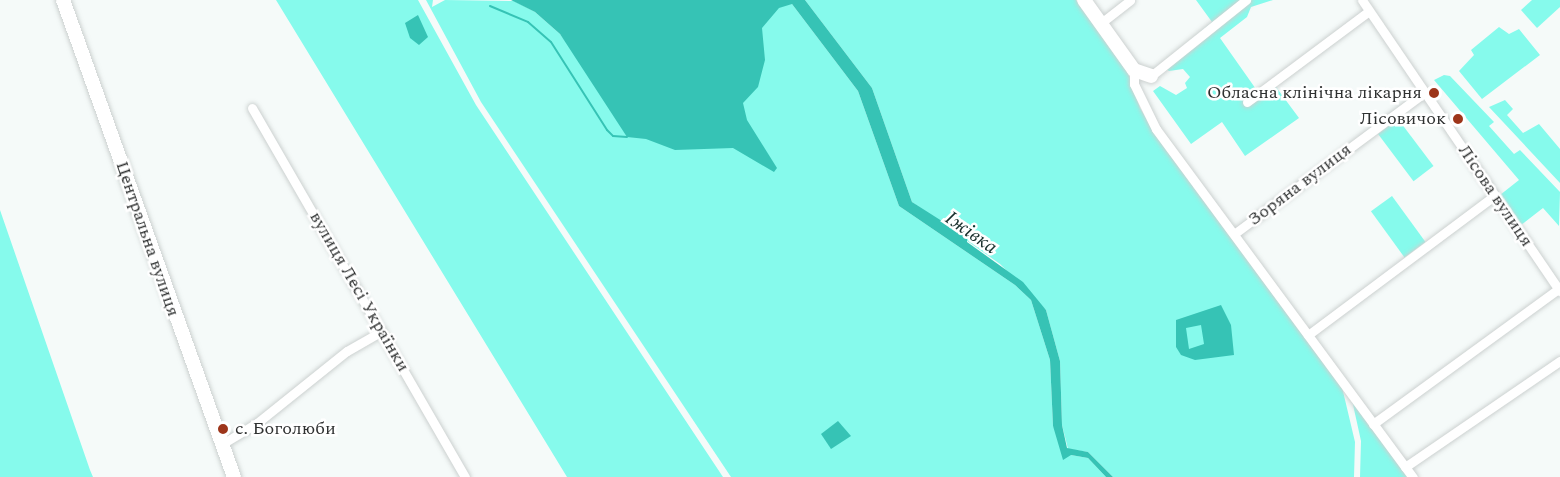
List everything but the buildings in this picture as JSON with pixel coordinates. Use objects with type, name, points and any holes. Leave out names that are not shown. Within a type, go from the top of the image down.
[{"type":"street","name":"Центральна вулиця","points":[[63,0],[234,477]]},
{"type":"street","points":[[1084,0],[1134,70],[1141,76],[1151,76],[1246,0]]},
{"type":"street","points":[[1101,23],[1130,0]]},
{"type":"street","name":"Лісова вулиця","points":[[1362,0],[1559,290]]},
{"type":"street","points":[[1247,102],[1369,11]]},
{"type":"street","points":[[1134,70],[1134,84],[1156,129],[1413,477]]},
{"type":"street","name":"Зоряна вулиця","points":[[1234,234],[1424,93]]},
{"type":"street","name":"вулиця Лесі Українки","points":[[252,108],[465,477]]},
{"type":"street","points":[[1308,335],[1494,196]]},
{"type":"street","points":[[1373,424],[1559,290]]},
{"type":"street","points":[[222,444],[257,423],[347,351],[382,331]]},
{"type":"street","points":[[1405,466],[1560,361]]},
{"type":"shaded area","points":[[276,0],[418,0],[476,105],[723,477],[567,477]]},
{"type":"shaded area","points":[[426,0],[433,0],[432,7],[445,0],[514,1],[535,12],[560,34],[587,70],[757,0],[792,4],[858,91],[899,206],[1015,285],[1031,300],[1050,360],[1053,426],[1071,455],[1088,458],[1106,477],[731,477],[481,102]]},
{"type":"shaded area","points":[[511,0],[805,0],[872,88],[912,202],[967,237],[967,242],[1023,282],[1046,310],[1060,361],[1062,425],[1067,448],[1088,452],[1113,477],[1106,477],[1088,458],[1071,455],[1063,460],[1053,426],[1050,360],[1031,300],[1015,285],[899,206],[858,91],[792,4],[779,8],[762,28],[765,60],[758,87],[743,103],[747,120],[777,168],[774,172],[733,148],[675,150],[646,139],[627,137],[560,34],[535,12]]},
{"type":"shaded area","points":[[805,0],[1076,0],[1128,73],[1140,108],[1153,130],[1342,387],[1355,442],[1354,477],[1113,477],[1088,452],[1068,449],[1062,425],[1060,361],[1046,310],[1000,264],[912,202],[872,88]]},
{"type":"shaded area","points":[[1196,0],[1273,0],[1251,7],[1247,17],[1220,38],[1258,92],[1253,104],[1276,87],[1299,118],[1245,156],[1222,122],[1191,144],[1153,91],[1160,86],[1176,95],[1187,88],[1185,83],[1190,77],[1183,69],[1169,71],[1160,65],[1212,22]]},
{"type":"shaded area","points":[[1532,0],[1560,0],[1560,7],[1537,28],[1521,10]]},
{"type":"shaded area","points":[[418,15],[428,37],[419,45],[410,38],[405,23]]},
{"type":"shaded area","points":[[1499,27],[1509,34],[1519,29],[1540,55],[1482,99],[1459,71],[1474,55],[1471,50]]},
{"type":"shaded area","points":[[1444,75],[1450,76],[1494,122],[1489,126],[1514,154],[1520,150],[1560,192],[1559,226],[1543,208],[1521,225],[1500,195],[1519,180],[1434,80]]},
{"type":"shaded area","points":[[1505,100],[1513,109],[1507,115],[1523,133],[1539,124],[1560,149],[1560,183],[1489,107]]},
{"type":"shaded area","points":[[1398,119],[1434,166],[1414,181],[1378,134]]},
{"type":"shaded area","points":[[1392,196],[1426,242],[1404,257],[1371,211]]},
{"type":"shaded area","points":[[0,210],[90,470],[93,477],[0,477]]},
{"type":"shaded area","points":[[1221,305],[1231,325],[1234,355],[1195,360],[1181,355],[1176,347],[1176,320]],"holes":[[[1201,325],[1204,344],[1189,349],[1186,328]]]},
{"type":"shaded area","points":[[1352,400],[1409,477],[1360,477],[1361,441]]},
{"type":"shaded area","points":[[838,421],[851,436],[831,449],[821,434]]},
{"type":"waterway","points":[[490,6],[528,22],[551,42],[607,130],[613,136],[627,137]]},
{"type":"place","name":"Обласна клінічна лікарня","points":[[1434,93]]},
{"type":"place","name":"Лісовичок","points":[[1458,119]]},
{"type":"place","name":"с. Боголюби","points":[[223,429]]},
{"type":"water label","name":"Іжівка","points":[[971,233]]}]
